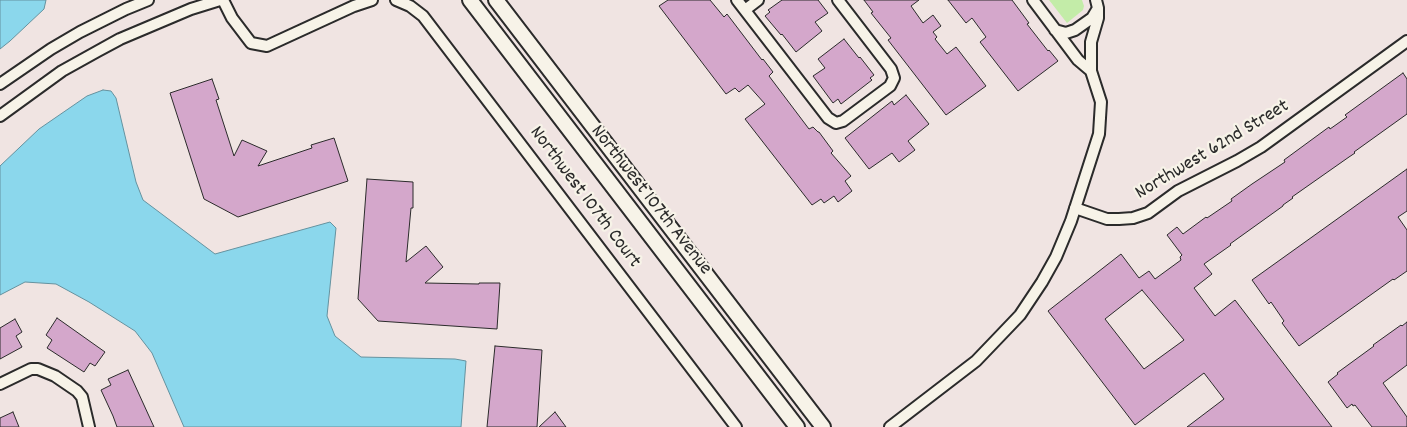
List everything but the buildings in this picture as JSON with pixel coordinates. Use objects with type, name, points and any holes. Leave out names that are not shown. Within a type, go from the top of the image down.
[{"type":"main road","name":"Northwest 107th Avenue","points":[[470,0],[797,427]]},
{"type":"main road","name":"Northwest 107th Avenue","points":[[496,0],[824,427]]},
{"type":"street","points":[[0,84],[29,63],[73,36],[102,20],[148,0]]},
{"type":"street","points":[[0,116],[62,71],[105,47],[191,9],[222,0],[250,43],[267,46],[354,6],[372,0]]},
{"type":"street","name":"Northwest 107th Court","points":[[396,0],[410,6],[423,16],[736,427]]},
{"type":"street","points":[[737,0],[828,118],[836,123],[843,122],[890,86],[894,78],[891,69],[838,0]]},
{"type":"street","points":[[745,10],[758,0]]},
{"type":"street","points":[[1033,0],[1078,60],[1091,71]]},
{"type":"street","points":[[1055,30],[1066,33],[1075,30],[1092,18],[1098,4]]},
{"type":"street","points":[[890,427],[976,361],[1020,315],[1056,257],[1076,208],[1096,146],[1100,127],[1101,102],[1091,71],[1091,42],[1098,18],[1098,4]]},
{"type":"street","name":"Northwest 62nd Street","points":[[1076,208],[1107,219],[1133,218],[1148,212],[1178,191],[1237,162],[1261,147],[1407,41]]},
{"type":"street","points":[[0,384],[31,369],[46,372],[62,380],[82,397],[89,427]]},
{"type":"green space","points":[[1049,0],[1082,0],[1084,6],[1083,10],[1067,23]]},
{"type":"water","points":[[0,0],[46,0],[44,9],[0,49]]},
{"type":"water","points":[[103,90],[111,91],[116,98],[136,182],[143,200],[215,254],[330,222],[336,228],[327,316],[335,336],[361,357],[455,359],[466,361],[461,427],[184,427],[152,353],[135,331],[56,284],[25,282],[0,295],[0,166],[39,129],[87,96]]}]
